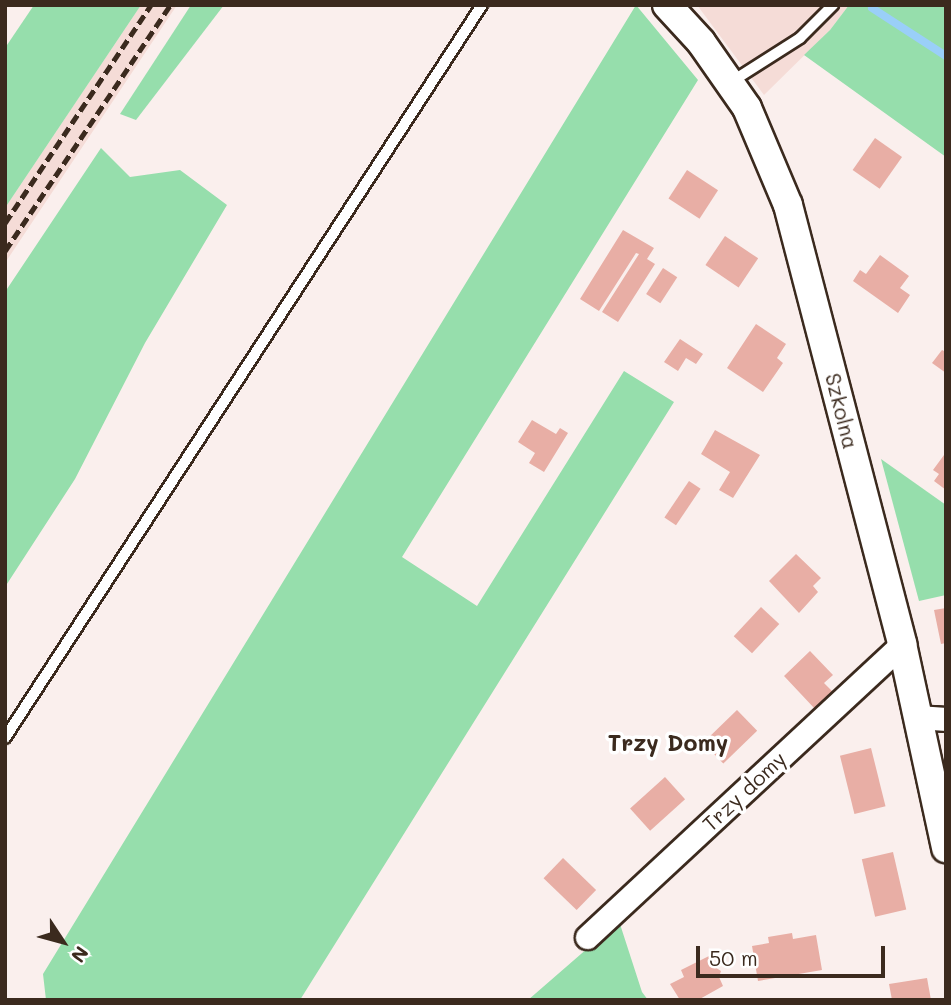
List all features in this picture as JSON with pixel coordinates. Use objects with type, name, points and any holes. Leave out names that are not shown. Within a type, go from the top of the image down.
[{"type":"street","name":"Szkolna","points":[[667,5],[701,42],[731,82],[760,133],[788,205],[902,644],[946,848]]},
{"type":"street","name":"Trzy domy","points":[[587,937],[902,644]]},
{"type":"street","points":[[918,717],[946,719]]},
{"type":"lane","points":[[5,738],[482,5]]},
{"type":"lane","points":[[731,82],[800,38],[833,5]]},
{"type":"shaded area","points":[[141,5],[177,5],[5,263],[5,208]]},
{"type":"shaded area","points":[[697,5],[849,5],[830,30],[764,95]]},
{"type":"green space","points":[[34,5],[141,5],[5,208],[5,48]]},
{"type":"green space","points":[[191,5],[224,5],[136,120],[120,114]]},
{"type":"green space","points":[[636,5],[698,80],[402,557],[477,606],[624,371],[674,402],[300,1000],[46,1000],[43,974]]},
{"type":"green space","points":[[849,5],[946,5],[946,157],[804,55],[830,30]]},
{"type":"green space","points":[[101,148],[130,177],[180,170],[227,205],[145,343],[75,479],[5,587],[5,292]]},
{"type":"green space","points":[[881,459],[946,505],[946,595],[919,601]]},
{"type":"green space","points":[[619,921],[642,992],[648,1000],[528,1000]]},
{"type":"building","points":[[875,138],[902,157],[880,189],[853,170]]},
{"type":"building","points":[[687,170],[718,190],[700,219],[668,199]]},
{"type":"building","points":[[623,230],[654,248],[647,259],[655,264],[618,322],[602,312],[639,254],[636,253],[599,311],[580,299]]},
{"type":"building","points":[[725,236],[758,258],[739,287],[705,265]]},
{"type":"building","points":[[880,255],[909,276],[900,288],[910,295],[898,313],[853,281],[860,270],[866,274]]},
{"type":"building","points":[[663,268],[677,277],[660,303],[646,294]]},
{"type":"building","points":[[756,324],[786,344],[777,358],[783,363],[763,392],[727,368]]},
{"type":"building","points":[[680,339],[703,354],[696,364],[686,358],[678,371],[664,362]]},
{"type":"building","points":[[942,350],[946,352],[946,373],[932,363]]},
{"type":"building","points":[[532,420],[556,434],[560,428],[568,433],[544,472],[529,463],[535,453],[518,442]]},
{"type":"building","points":[[715,430],[760,455],[733,498],[719,490],[730,472],[701,454]]},
{"type":"building","points":[[944,455],[946,490],[934,481],[939,474],[933,470]]},
{"type":"building","points":[[689,481],[701,489],[676,525],[664,517]]},
{"type":"building","points":[[796,554],[821,578],[813,586],[818,592],[799,613],[769,581]]},
{"type":"building","points":[[761,607],[779,624],[752,653],[734,636]]},
{"type":"building","points":[[946,608],[946,643],[941,644],[934,610]]},
{"type":"building","points":[[810,651],[833,675],[824,683],[833,692],[815,709],[784,676]]},
{"type":"building","points":[[737,710],[757,731],[723,764],[703,743]]},
{"type":"building","points":[[871,748],[886,806],[854,814],[840,756]]},
{"type":"building","points":[[665,777],[685,799],[650,831],[630,808]]},
{"type":"building","points":[[893,852],[906,909],[875,917],[862,859]]},
{"type":"building","points":[[563,858],[596,890],[577,910],[544,878]]},
{"type":"building","points":[[792,933],[793,939],[816,935],[822,970],[758,981],[752,946],[769,943],[768,937]]},
{"type":"building","points":[[709,956],[713,966],[721,971],[719,977],[723,986],[698,1000],[680,1000],[670,984],[684,977],[681,970]]},
{"type":"building","points":[[927,978],[931,1000],[892,1000],[889,984]]},
{"type":"waterway","points":[[872,8],[946,56]]},
{"type":"railway","points":[[5,223],[151,5]]},
{"type":"railway","points":[[5,251],[170,5]]},
{"type":"district","name":"Trzy Domy","points":[[668,742]]}]
